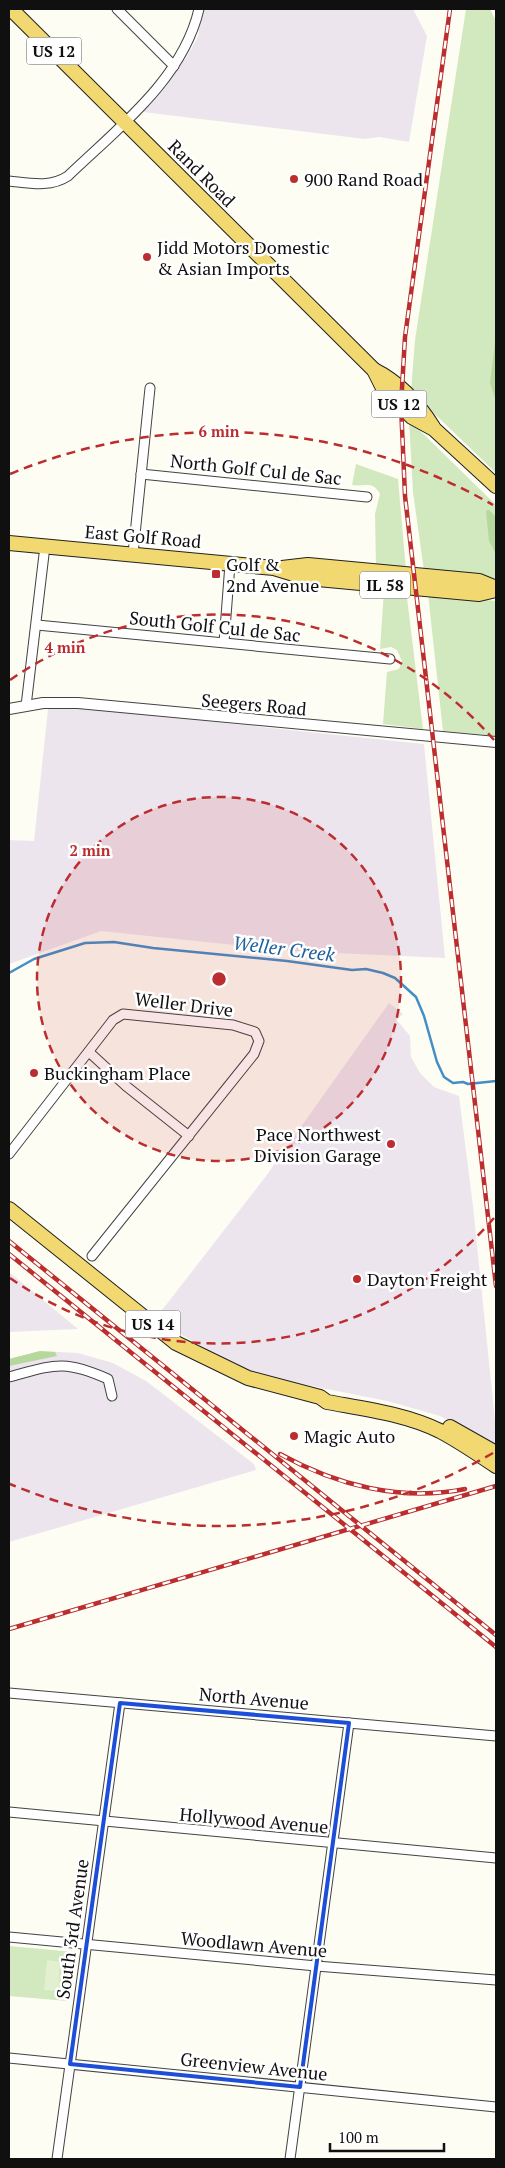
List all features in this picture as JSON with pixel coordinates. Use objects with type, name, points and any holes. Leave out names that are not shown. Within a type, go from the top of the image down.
[{"type":"main road","name":"Rand Road","points":[[12,9],[370,366],[383,388],[412,416],[434,428],[496,486]]},
{"type":"main road","name":"East Golf Road","points":[[9,542],[274,568],[308,565],[480,581],[496,589]]},
{"type":"main road","name":"US 14","points":[[9,1209],[176,1343],[248,1378],[320,1397],[327,1402],[389,1413],[440,1431],[496,1466]]},
{"type":"main road","name":"US 14","points":[[320,1397],[329,1394],[391,1405],[411,1411],[442,1423],[496,1453]]},
{"type":"street","points":[[118,9],[174,66]]},
{"type":"street","points":[[9,181],[43,184],[61,181],[124,122],[163,82],[188,39],[199,9]]},
{"type":"street","points":[[133,554],[150,388]]},
{"type":"street","name":"North Golf Cul de Sac","points":[[142,474],[367,497]]},
{"type":"street","points":[[26,706],[45,546]]},
{"type":"street","points":[[224,642],[230,564]]},
{"type":"street","name":"South Golf Cul de Sac","points":[[37,625],[390,659]]},
{"type":"street","name":"Seegers Road","points":[[9,709],[52,702],[84,704],[496,742]]},
{"type":"street","name":"Weller Drive","points":[[89,1052],[113,1020],[123,1014],[233,1025],[255,1032],[259,1042],[254,1054],[189,1136]]},
{"type":"street","points":[[9,1154],[89,1052],[126,1086],[189,1136],[92,1256]]},
{"type":"street","points":[[9,1377],[55,1365],[72,1365],[108,1379],[112,1396]]},
{"type":"street","name":"North Avenue","points":[[9,1693],[496,1736]]},
{"type":"street","name":"South 3rd Avenue","points":[[57,2159],[120,1703]]},
{"type":"street","points":[[290,2159],[349,1723]]},
{"type":"street","name":"Hollywood Avenue","points":[[9,1812],[496,1858]]},
{"type":"street","name":"Woodlawn Avenue","points":[[9,1938],[316,1966],[496,1980]]},
{"type":"street","name":"Greenview Avenue","points":[[9,2058],[496,2107]]},
{"type":"highlighted area","points":[[120,1703],[349,1723],[300,2087],[70,2064]]},
{"type":"shaded area","points":[[202,9],[413,9],[427,36],[409,142],[379,137],[365,139],[143,112],[187,56],[198,37]]},
{"type":"shaded area","points":[[62,706],[424,744],[445,958],[293,951],[101,931],[9,964],[9,840],[34,841],[48,709]]},
{"type":"shaded area","name":"Dayton Freight","points":[[389,1003],[403,1014],[397,1020],[410,1036],[411,1057],[420,1073],[434,1087],[459,1096],[473,1206],[496,1430],[496,1447],[440,1416],[387,1401],[251,1374],[178,1333],[159,1314],[266,1176]]},
{"type":"shaded area","points":[[9,1272],[78,1329],[9,1332]]},
{"type":"shaded area","points":[[40,1351],[78,1353],[113,1363],[146,1381],[254,1464],[256,1470],[9,1542],[9,1359]]},
{"type":"green space","points":[[466,9],[490,9],[496,21],[496,473],[411,391],[415,340]]},
{"type":"green space","points":[[496,335],[496,401],[490,383]]},
{"type":"green space","points":[[409,420],[496,505],[496,579],[424,571],[413,492]]},
{"type":"green space","points":[[356,464],[398,479],[406,570],[376,567],[375,514],[380,494],[374,487],[368,485],[352,485]]},
{"type":"green space","points":[[489,510],[496,517],[496,554],[489,541],[486,511]]},
{"type":"green space","points":[[384,591],[403,593],[407,598],[423,729],[383,724],[387,672],[399,669],[402,661],[397,650],[391,647],[380,649]]},
{"type":"green space","points":[[428,594],[496,601],[496,736],[443,731]]},
{"type":"green space","points":[[40,1351],[55,1352],[57,1356],[9,1366],[9,1359]]},
{"type":"green space","points":[[9,1946],[74,1952],[67,2001],[9,1996]]},
{"type":"green space","points":[[47,1960],[60,1962],[58,1991],[44,1990]]},
{"type":"waterway","name":"Weller Creek","points":[[9,973],[34,959],[85,943],[114,942],[352,970],[366,969],[395,978],[416,997],[424,1016],[437,1062],[444,1077],[453,1083],[463,1082],[468,1084],[496,1081]]},
{"type":"railway","points":[[450,9],[405,337],[401,405],[405,496],[496,1286]]},
{"type":"railway","points":[[9,1241],[496,1635]]},
{"type":"railway","points":[[9,1254],[496,1647]]},
{"type":"railway","points":[[280,1454],[324,1474],[370,1488],[393,1492],[417,1493],[465,1489]]},
{"type":"railway","points":[[9,1629],[496,1486]]},
{"type":"place","name":"900 Rand Road","points":[[294,179]]},
{"type":"place","name":"Jidd Motors Domestic & Asian Imports","points":[[147,257]]},
{"type":"place","name":"Golf & 2nd Avenue","points":[[216,574]]},
{"type":"place","name":"Buckingham Place","points":[[34,1073]]},
{"type":"place","name":"Pace Northwest Division Garage","points":[[391,1144]]},
{"type":"place","name":"Dayton Freight","points":[[357,1279]]},
{"type":"place","name":"Magic Auto","points":[[294,1436]]}]
